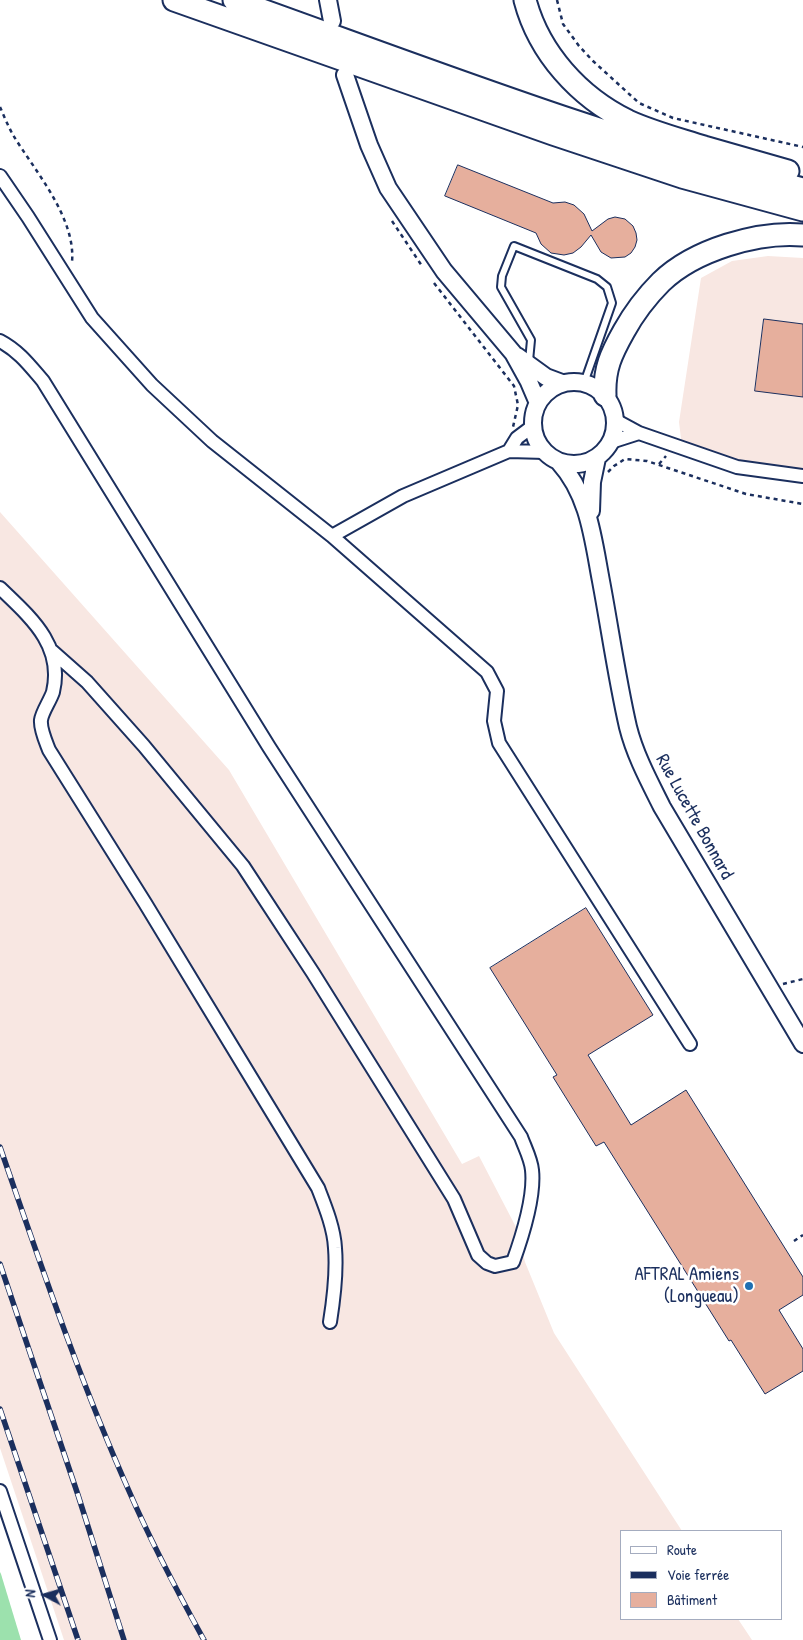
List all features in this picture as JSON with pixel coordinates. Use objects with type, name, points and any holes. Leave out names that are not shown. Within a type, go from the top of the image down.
[{"type":"highway","points":[[174,0],[553,134],[682,177],[803,210]]},
{"type":"highway","points":[[234,0],[619,137],[730,171],[803,189]]},
{"type":"highway","points":[[525,0],[547,51],[573,83],[602,106],[629,121],[663,134],[803,176]]},
{"type":"highway","points":[[605,396],[606,368],[612,352],[632,317],[662,281],[689,262],[719,247],[753,238],[788,234],[803,235]]},
{"type":"street","points":[[328,0],[332,21]]},
{"type":"street","points":[[345,76],[369,145],[388,188],[444,271],[513,353],[538,403]]},
{"type":"street","points":[[0,176],[92,318],[152,385],[212,441],[332,536],[487,672],[497,691],[494,721],[499,743],[690,1044]]},
{"type":"street","points":[[0,341],[20,355],[43,381],[268,747],[521,1138],[533,1171],[524,1230],[514,1262],[495,1266],[487,1263],[478,1255],[454,1199],[444,1182],[313,973],[243,866],[144,746],[87,682],[52,651]]},
{"type":"street","points":[[513,353],[546,377],[562,384]]},
{"type":"street","points":[[569,382],[584,383],[599,390],[605,396],[610,403],[615,420],[615,432],[611,442],[597,458],[585,463],[572,464],[559,462],[545,452],[535,435],[533,426],[534,414],[538,403],[548,391],[569,382]]},
{"type":"street","points":[[615,420],[639,433],[737,467],[803,476]]},
{"type":"street","points":[[509,450],[517,438],[533,426]]},
{"type":"street","points":[[611,442],[639,433]]},
{"type":"street","points":[[332,536],[403,496],[509,450],[545,452]]},
{"type":"street","name":"Rue Lucette Bonnard","points":[[592,531],[592,482],[597,458]]},
{"type":"street","name":"Rue Lucette Bonnard","points":[[559,462],[570,474],[582,497],[592,531],[628,728],[642,767],[662,807],[803,1044]]},
{"type":"street","points":[[0,588],[42,632],[52,651],[55,670],[53,690],[41,720],[43,736],[48,750],[145,902],[318,1188],[335,1247],[335,1289],[330,1322]]},
{"type":"street","points":[[0,1491],[50,1640]]},
{"type":"lane","points":[[529,363],[531,340],[501,287],[502,276],[514,246],[597,279],[607,287],[612,303],[584,383]]},
{"type":"path","points":[[558,0],[563,24],[579,46],[639,103],[674,118],[803,147]]},
{"type":"path","points":[[0,107],[12,132],[56,203],[68,231],[73,251],[70,283]]},
{"type":"path","points":[[592,482],[607,474],[614,466],[625,459],[647,461],[746,494],[803,504]]},
{"type":"path","points":[[769,987],[803,979]]},
{"type":"path","points":[[794,1241],[803,1235]]},
{"type":"shaded area","points":[[768,256],[803,258],[803,476],[737,467],[682,447],[679,422],[701,278],[732,261]]},
{"type":"shaded area","points":[[0,512],[229,770],[462,1164],[479,1156],[518,1231],[525,1262],[554,1333],[681,1530],[620,1530],[620,1620],[739,1620],[752,1640],[64,1640],[0,1448]]},
{"type":"green space","points":[[0,1572],[1,1574],[21,1640],[0,1640]]},
{"type":"building","points":[[458,165],[553,203],[565,202],[574,205],[584,214],[592,231],[608,219],[615,217],[625,219],[633,226],[636,233],[635,247],[625,257],[611,258],[601,252],[591,235],[573,253],[564,255],[551,253],[541,244],[536,233],[445,196]]},
{"type":"building","points":[[764,319],[803,324],[803,397],[755,391]]},
{"type":"building","points":[[586,908],[653,1015],[588,1055],[631,1125],[686,1090],[803,1277],[803,1295],[779,1310],[803,1349],[803,1371],[765,1394],[731,1340],[729,1341],[604,1142],[596,1146],[553,1077],[557,1075],[490,968]]},
{"type":"railway","points":[[0,1147],[93,1406],[155,1548],[204,1640]]},
{"type":"railway","points":[[0,1264],[78,1495],[124,1640]]},
{"type":"railway","points":[[0,1409],[78,1640]]},
{"type":"place","name":"AFTRAL Amiens (Longueau)","points":[[749,1286]]}]
